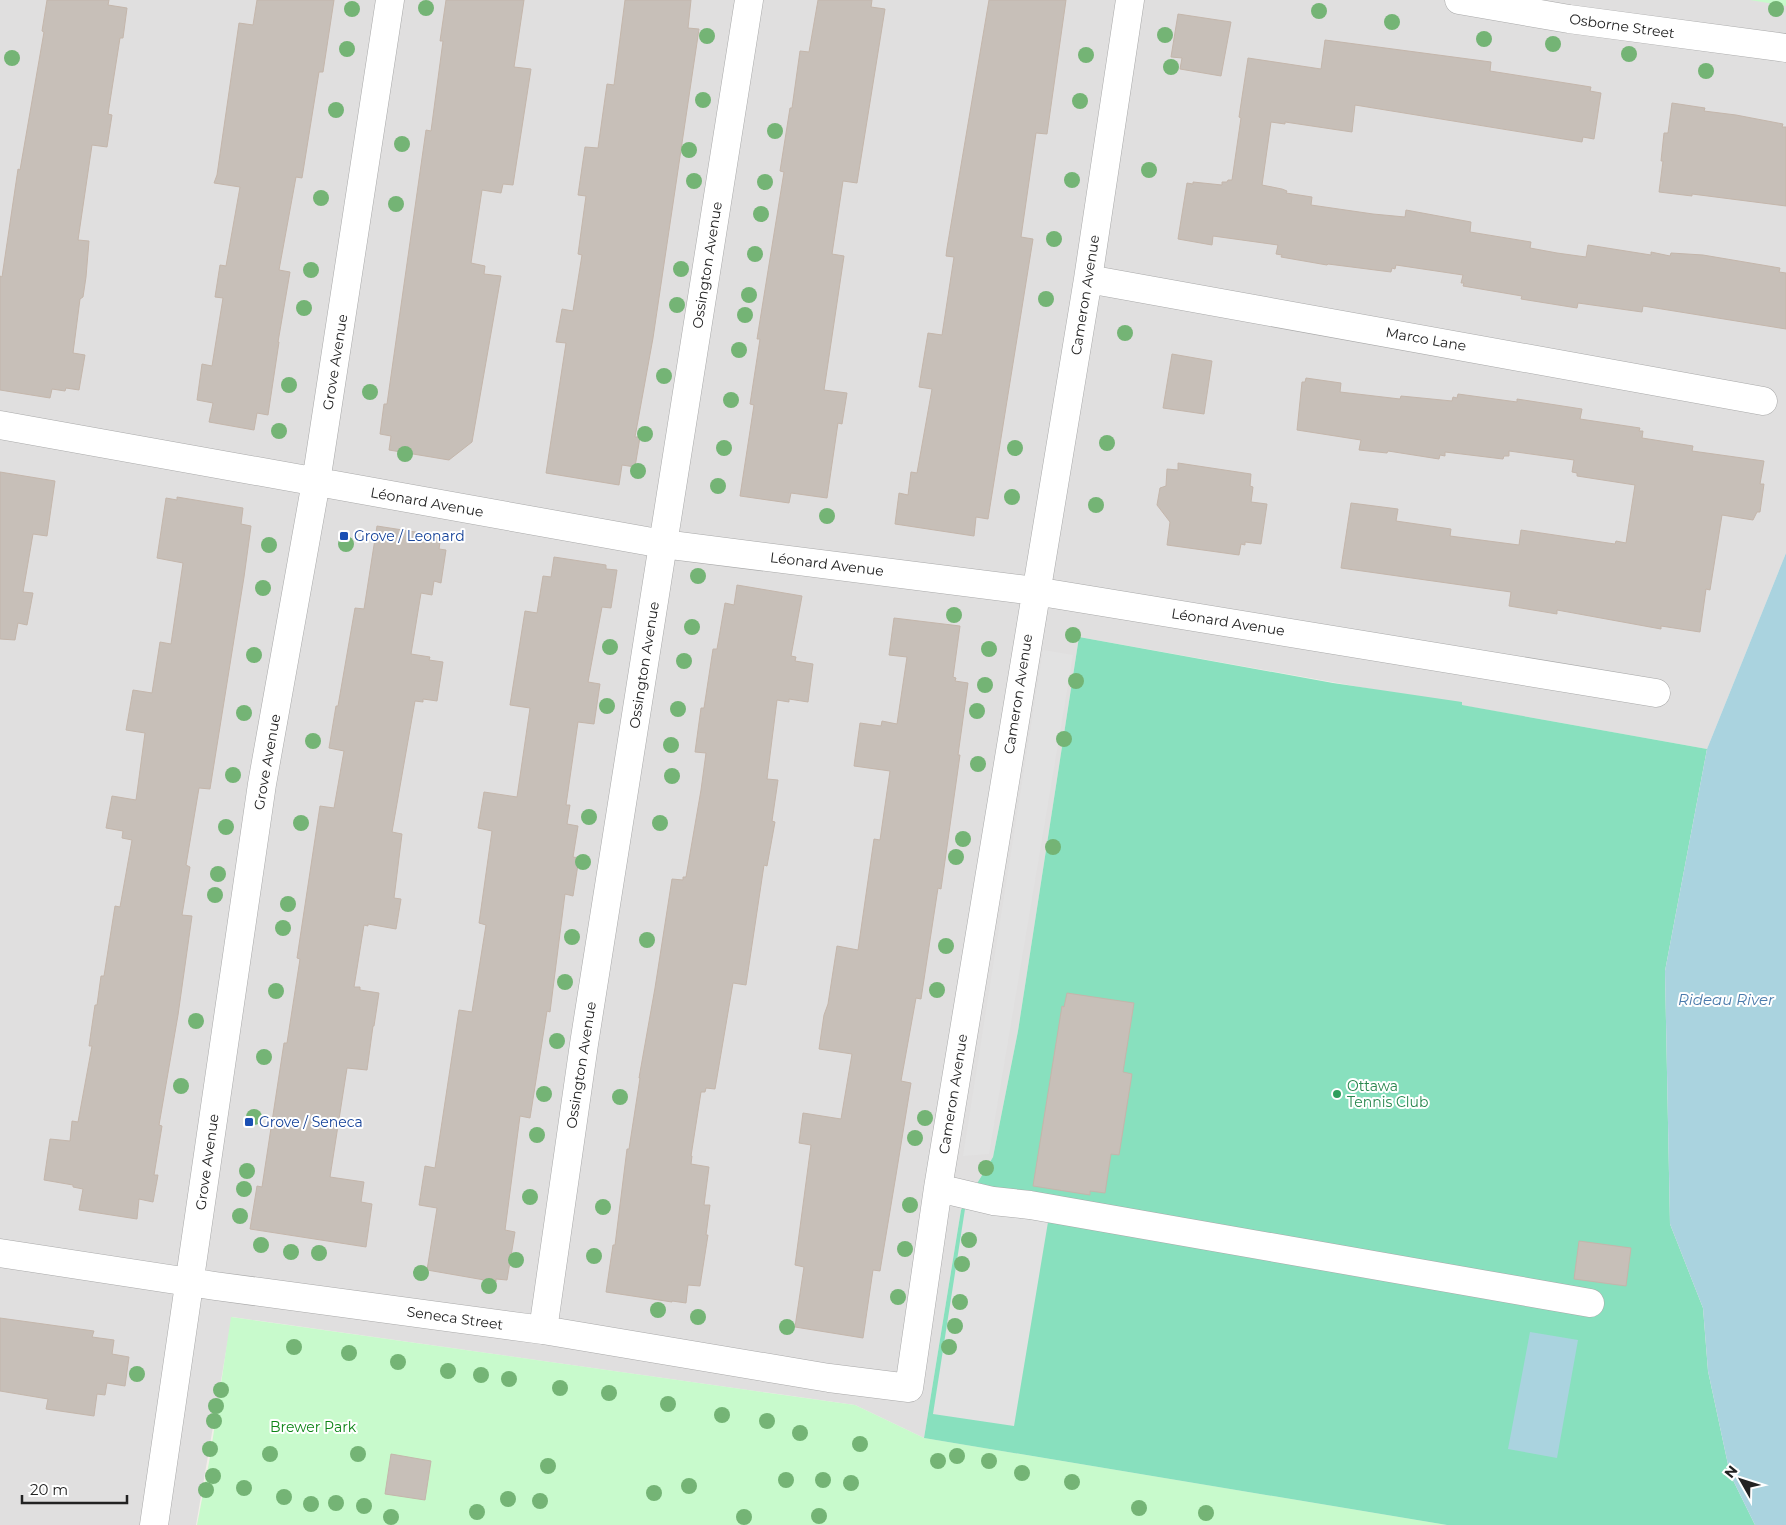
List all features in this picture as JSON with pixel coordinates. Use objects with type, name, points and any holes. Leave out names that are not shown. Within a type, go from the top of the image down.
[{"type":"street","name":"Grove Avenue","points":[[154,1525],[262,784],[316,482],[390,0]]},
{"type":"street","name":"Ossington Avenue","points":[[543,1330],[587,1025],[749,0]]},
{"type":"street","name":"Cameron Avenue","points":[[908,1388],[938,1188],[1088,279],[1130,0]]},
{"type":"street","name":"Osborne Street","points":[[1459,0],[1569,19],[1786,48]]},
{"type":"street","name":"Marco Lane","points":[[1088,279],[1764,401]]},
{"type":"street","name":"Léonard Avenue","points":[[0,425],[663,544],[1035,591],[1656,693]]},
{"type":"street","points":[[938,1188],[993,1201],[1049,1208],[1590,1303]]},
{"type":"street","name":"Seneca Street","points":[[0,1253],[215,1286],[543,1330],[829,1378],[908,1388]]},
{"type":"shaded area","points":[[0,0],[1786,0],[1786,553],[1707,749],[1079,637],[1018,1031],[993,1157],[961,1210],[924,1438],[855,1405],[232,1317],[196,1525],[0,1525]]},
{"type":"shaded area","points":[[1043,650],[1073,655],[989,1154],[963,1156]]},
{"type":"shaded area","points":[[965,1209],[1048,1222],[1014,1426],[933,1414]]},
{"type":"green space","points":[[1750,0],[1786,0],[1786,6]]},
{"type":"green space","name":"Ottawa Tennis Club","points":[[1079,637],[1333,683],[1462,702],[1462,705],[1707,749],[1665,971],[1670,1224],[1703,1308],[1708,1371],[1730,1474],[1755,1525],[1447,1525],[924,1438],[961,1210],[993,1157],[1018,1031]]},
{"type":"green space","name":"Brewer Park","points":[[231,1317],[855,1405],[924,1438],[1447,1525],[197,1525],[210,1457]]},
{"type":"water","name":"Rideau River","points":[[1786,553],[1786,1525],[1755,1525],[1730,1474],[1708,1371],[1703,1308],[1670,1224],[1665,971],[1707,749]]},
{"type":"water","points":[[1530,1332],[1578,1340],[1557,1458],[1508,1449]]},
{"type":"building","points":[[47,0],[109,0],[108,5],[127,8],[123,38],[120,38],[108,114],[112,115],[107,147],[92,145],[78,240],[89,241],[86,277],[83,297],[80,299],[73,353],[85,355],[79,390],[66,388],[65,391],[52,389],[50,398],[0,390],[0,276],[2,277],[18,169],[20,170],[44,32],[42,31]]},
{"type":"building","points":[[257,0],[334,0],[323,72],[319,72],[302,178],[296,177],[279,270],[290,272],[268,415],[257,413],[254,430],[209,422],[213,403],[197,400],[202,364],[212,366],[223,298],[215,297],[220,265],[226,266],[240,187],[214,183],[217,175],[239,23],[253,25]]},
{"type":"building","points":[[446,0],[524,0],[514,67],[531,69],[513,185],[503,184],[501,193],[482,190],[471,263],[485,266],[484,274],[501,276],[472,442],[449,460],[389,450],[391,436],[380,434],[384,404],[387,404],[426,130],[431,131],[443,41],[440,41]]},
{"type":"building","points":[[625,0],[691,0],[688,28],[699,29],[653,338],[635,437],[640,437],[635,467],[622,465],[619,485],[546,473],[566,343],[556,342],[562,309],[573,311],[582,255],[578,254],[586,196],[578,195],[585,147],[598,148],[607,84],[614,85]]},
{"type":"building","points":[[818,0],[872,0],[871,7],[885,9],[857,183],[843,181],[832,254],[844,256],[824,390],[847,393],[842,424],[838,423],[827,498],[791,493],[789,503],[740,496],[754,405],[750,404],[760,339],[757,339],[784,172],[780,171],[800,51],[809,52]]},
{"type":"building","points":[[989,0],[1066,0],[1047,134],[1036,133],[1021,237],[1033,239],[988,519],[976,517],[974,536],[895,524],[899,493],[908,495],[911,472],[917,473],[932,389],[919,387],[928,333],[942,335],[954,257],[946,256],[947,248]]},
{"type":"building","points":[[1178,14],[1231,22],[1221,76],[1180,69],[1182,58],[1171,57]]},
{"type":"building","points":[[1325,40],[1491,62],[1490,71],[1591,87],[1590,91],[1601,93],[1594,139],[1583,137],[1582,142],[1355,105],[1352,132],[1285,122],[1285,124],[1271,122],[1262,185],[1282,189],[1287,191],[1286,193],[1312,197],[1311,205],[1405,217],[1406,210],[1471,222],[1470,232],[1531,242],[1530,248],[1557,253],[1586,257],[1588,245],[1651,255],[1651,252],[1670,256],[1671,253],[1703,255],[1780,268],[1779,272],[1786,273],[1786,329],[1643,306],[1642,312],[1578,303],[1577,308],[1521,299],[1522,296],[1463,286],[1464,283],[1461,283],[1463,275],[1396,265],[1395,269],[1392,268],[1391,272],[1327,265],[1281,257],[1282,255],[1276,254],[1278,245],[1213,236],[1212,245],[1178,239],[1187,183],[1222,185],[1222,182],[1232,180],[1248,58],[1321,69]]},
{"type":"building","points":[[1672,103],[1705,108],[1704,111],[1783,124],[1782,127],[1786,127],[1786,206],[1692,194],[1692,196],[1659,192],[1664,133],[1668,133]]},
{"type":"building","points":[[1172,354],[1212,361],[1204,414],[1163,408]]},
{"type":"building","points":[[1306,378],[1341,383],[1340,392],[1400,399],[1401,396],[1452,401],[1453,397],[1457,398],[1458,394],[1517,402],[1517,399],[1582,409],[1580,419],[1640,428],[1639,431],[1643,431],[1642,438],[1693,446],[1692,451],[1764,461],[1760,484],[1764,484],[1760,512],[1757,512],[1753,520],[1722,515],[1710,590],[1706,589],[1700,632],[1661,626],[1661,629],[1557,610],[1557,614],[1509,606],[1511,592],[1341,568],[1351,503],[1398,509],[1396,521],[1451,529],[1450,536],[1519,545],[1521,530],[1615,544],[1616,541],[1626,543],[1635,485],[1577,476],[1577,473],[1572,472],[1574,460],[1509,451],[1509,456],[1504,456],[1503,459],[1445,452],[1445,456],[1440,455],[1439,459],[1388,451],[1387,453],[1359,450],[1361,440],[1297,430],[1302,382],[1305,382]]},
{"type":"building","points":[[1178,463],[1251,474],[1250,486],[1253,487],[1251,502],[1267,504],[1261,544],[1245,542],[1245,545],[1241,544],[1239,555],[1167,545],[1170,522],[1157,505],[1160,488],[1166,486],[1167,469],[1178,470]]},
{"type":"building","points":[[0,472],[55,481],[47,536],[33,534],[23,592],[33,593],[27,625],[18,623],[15,640],[0,639]]},
{"type":"building","points":[[177,497],[243,508],[241,524],[251,526],[210,789],[199,788],[186,865],[190,867],[182,915],[192,916],[178,1015],[159,1125],[162,1126],[154,1175],[158,1175],[153,1202],[139,1199],[137,1219],[79,1210],[83,1189],[73,1187],[73,1185],[44,1180],[50,1139],[70,1141],[72,1121],[78,1122],[92,1046],[89,1046],[95,1005],[97,1005],[101,976],[104,976],[115,906],[120,907],[132,840],[122,838],[123,831],[106,828],[112,796],[136,800],[145,733],[126,730],[133,690],[152,693],[160,642],[171,644],[183,563],[157,558],[166,498],[177,500]]},
{"type":"building","points":[[377,526],[441,536],[439,549],[446,550],[441,583],[434,581],[432,595],[421,593],[411,654],[430,657],[429,660],[443,662],[437,701],[423,699],[423,702],[415,701],[392,832],[402,834],[394,898],[401,899],[396,929],[364,925],[354,987],[360,987],[360,990],[379,993],[367,1070],[347,1068],[330,1177],[364,1182],[361,1202],[372,1204],[366,1247],[250,1229],[257,1186],[262,1187],[284,1043],[287,1043],[300,959],[297,958],[320,806],[334,808],[344,751],[329,748],[336,706],[338,706],[355,608],[364,609]]},
{"type":"building","points":[[554,557],[606,565],[606,569],[617,570],[611,608],[602,607],[588,682],[600,684],[594,724],[578,722],[566,805],[570,805],[567,824],[578,826],[573,857],[579,858],[573,896],[565,894],[550,1012],[547,1011],[530,1118],[520,1116],[505,1230],[515,1232],[507,1280],[496,1279],[496,1282],[427,1270],[437,1208],[419,1205],[425,1166],[435,1168],[459,1010],[472,1012],[486,925],[479,923],[492,831],[478,828],[484,792],[517,797],[530,708],[510,705],[525,611],[537,613],[543,576],[551,577]]},
{"type":"building","points":[[737,585],[802,596],[791,656],[796,657],[795,661],[813,664],[808,702],[789,699],[789,702],[777,700],[767,779],[778,780],[772,821],[775,822],[767,866],[764,865],[746,985],[733,983],[715,1089],[706,1088],[705,1092],[701,1092],[691,1156],[691,1164],[709,1167],[704,1205],[710,1205],[706,1235],[708,1235],[700,1286],[688,1285],[686,1303],[672,1302],[606,1292],[613,1245],[615,1245],[627,1149],[629,1149],[672,879],[683,880],[683,877],[686,877],[701,790],[706,753],[695,752],[701,708],[704,708],[713,649],[717,649],[725,603],[734,605]]},
{"type":"building","points":[[894,618],[960,626],[953,677],[956,678],[955,681],[968,683],[941,889],[938,888],[921,999],[916,998],[901,1081],[911,1083],[880,1271],[873,1270],[863,1338],[795,1327],[804,1267],[795,1265],[811,1145],[799,1143],[803,1113],[841,1119],[852,1054],[819,1049],[837,946],[858,950],[874,839],[880,840],[890,771],[854,766],[860,723],[881,726],[882,721],[897,724],[907,657],[889,655]]},
{"type":"building","points":[[1067,993],[1134,1003],[1123,1072],[1132,1074],[1119,1155],[1111,1154],[1105,1193],[1090,1191],[1090,1195],[1033,1186],[1062,1006],[1064,1007]]},
{"type":"building","points":[[1579,1241],[1631,1248],[1626,1286],[1574,1279]]},
{"type":"building","points":[[0,1318],[94,1331],[92,1337],[114,1340],[112,1354],[129,1357],[125,1386],[107,1383],[105,1395],[97,1394],[94,1416],[46,1409],[48,1399],[0,1391]]},
{"type":"building","points":[[391,1454],[431,1461],[425,1500],[385,1494]]},
{"type":"place","name":"Grove / Leonard","points":[[344,536]]},
{"type":"place","name":"Ottawa Tennis Club","points":[[1337,1094]]},
{"type":"place","name":"Grove / Seneca","points":[[249,1122]]}]
